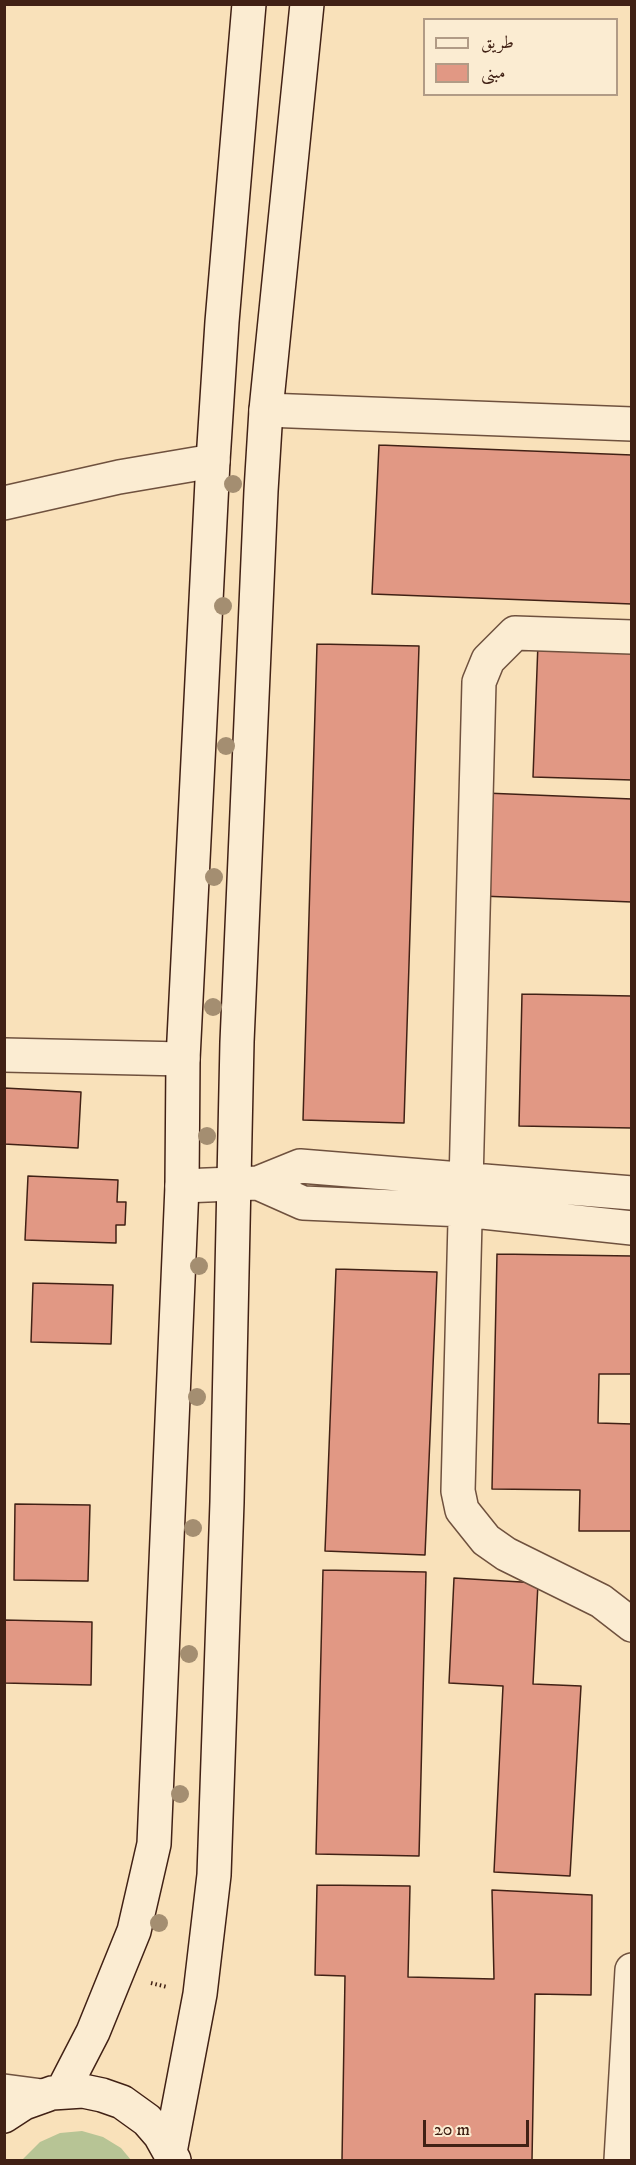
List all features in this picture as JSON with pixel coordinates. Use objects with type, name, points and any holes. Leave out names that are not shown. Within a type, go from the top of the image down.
[{"type":"main road","points":[[4,2116],[24,2103],[52,2094],[117,1976],[134,1931],[154,1844],[182,1186],[183,1059],[213,461],[222,322],[249,4]]},
{"type":"main road","points":[[172,2156],[200,1994],[214,1875],[246,1183],[237,1030],[266,410],[307,4]]},
{"type":"main road","points":[[266,410],[632,424]]},
{"type":"main road","points":[[4,503],[119,477],[213,461]]},
{"type":"main road","points":[[632,637],[515,633],[488,660],[479,682],[458,1491],[462,1510],[486,1540],[506,1554],[601,1601],[632,1625]]},
{"type":"main road","points":[[4,1055],[183,1059]]},
{"type":"main road","points":[[182,1186],[246,1183],[303,1203],[464,1194],[632,1193]]},
{"type":"main road","points":[[464,1194],[632,1228]]},
{"type":"main road","points":[[621,2160],[632,1970]]},
{"type":"main road","points":[[4,2091],[52,2094],[93,2092],[122,2102],[147,2120],[172,2156]]},
{"type":"path","points":[[117,1976],[200,1994]]},
{"type":"green space","points":[[82,2131],[103,2137],[121,2148],[131,2160],[22,2160],[40,2142],[60,2133]]},
{"type":"building","points":[[379,445],[632,455],[632,604],[372,594]]},
{"type":"building","points":[[538,643],[632,646],[632,780],[533,777]]},
{"type":"building","points":[[317,644],[419,646],[404,1123],[303,1120]]},
{"type":"building","points":[[485,793],[632,799],[632,902],[481,896]]},
{"type":"building","points":[[522,994],[632,996],[632,1128],[519,1126]]},
{"type":"building","points":[[4,1088],[81,1092],[78,1148],[4,1144]]},
{"type":"building","points":[[28,1176],[118,1180],[117,1202],[126,1202],[125,1225],[116,1225],[116,1243],[25,1240]]},
{"type":"building","points":[[497,1254],[632,1256],[632,1374],[599,1374],[598,1423],[632,1424],[632,1531],[579,1531],[580,1490],[492,1489]]},
{"type":"building","points":[[336,1269],[437,1272],[425,1555],[325,1551]]},
{"type":"building","points":[[33,1283],[113,1285],[111,1344],[31,1342]]},
{"type":"building","points":[[15,1504],[90,1505],[88,1581],[14,1580]]},
{"type":"building","points":[[323,1570],[426,1572],[419,1856],[316,1854]]},
{"type":"building","points":[[454,1578],[538,1583],[533,1684],[581,1686],[570,1876],[494,1872],[503,1686],[449,1683]]},
{"type":"building","points":[[4,1620],[92,1622],[91,1685],[4,1683]]},
{"type":"building","points":[[317,1885],[410,1886],[408,1977],[494,1979],[492,1890],[592,1895],[591,1995],[535,1994],[532,2160],[342,2160],[345,1976],[315,1975]]}]
